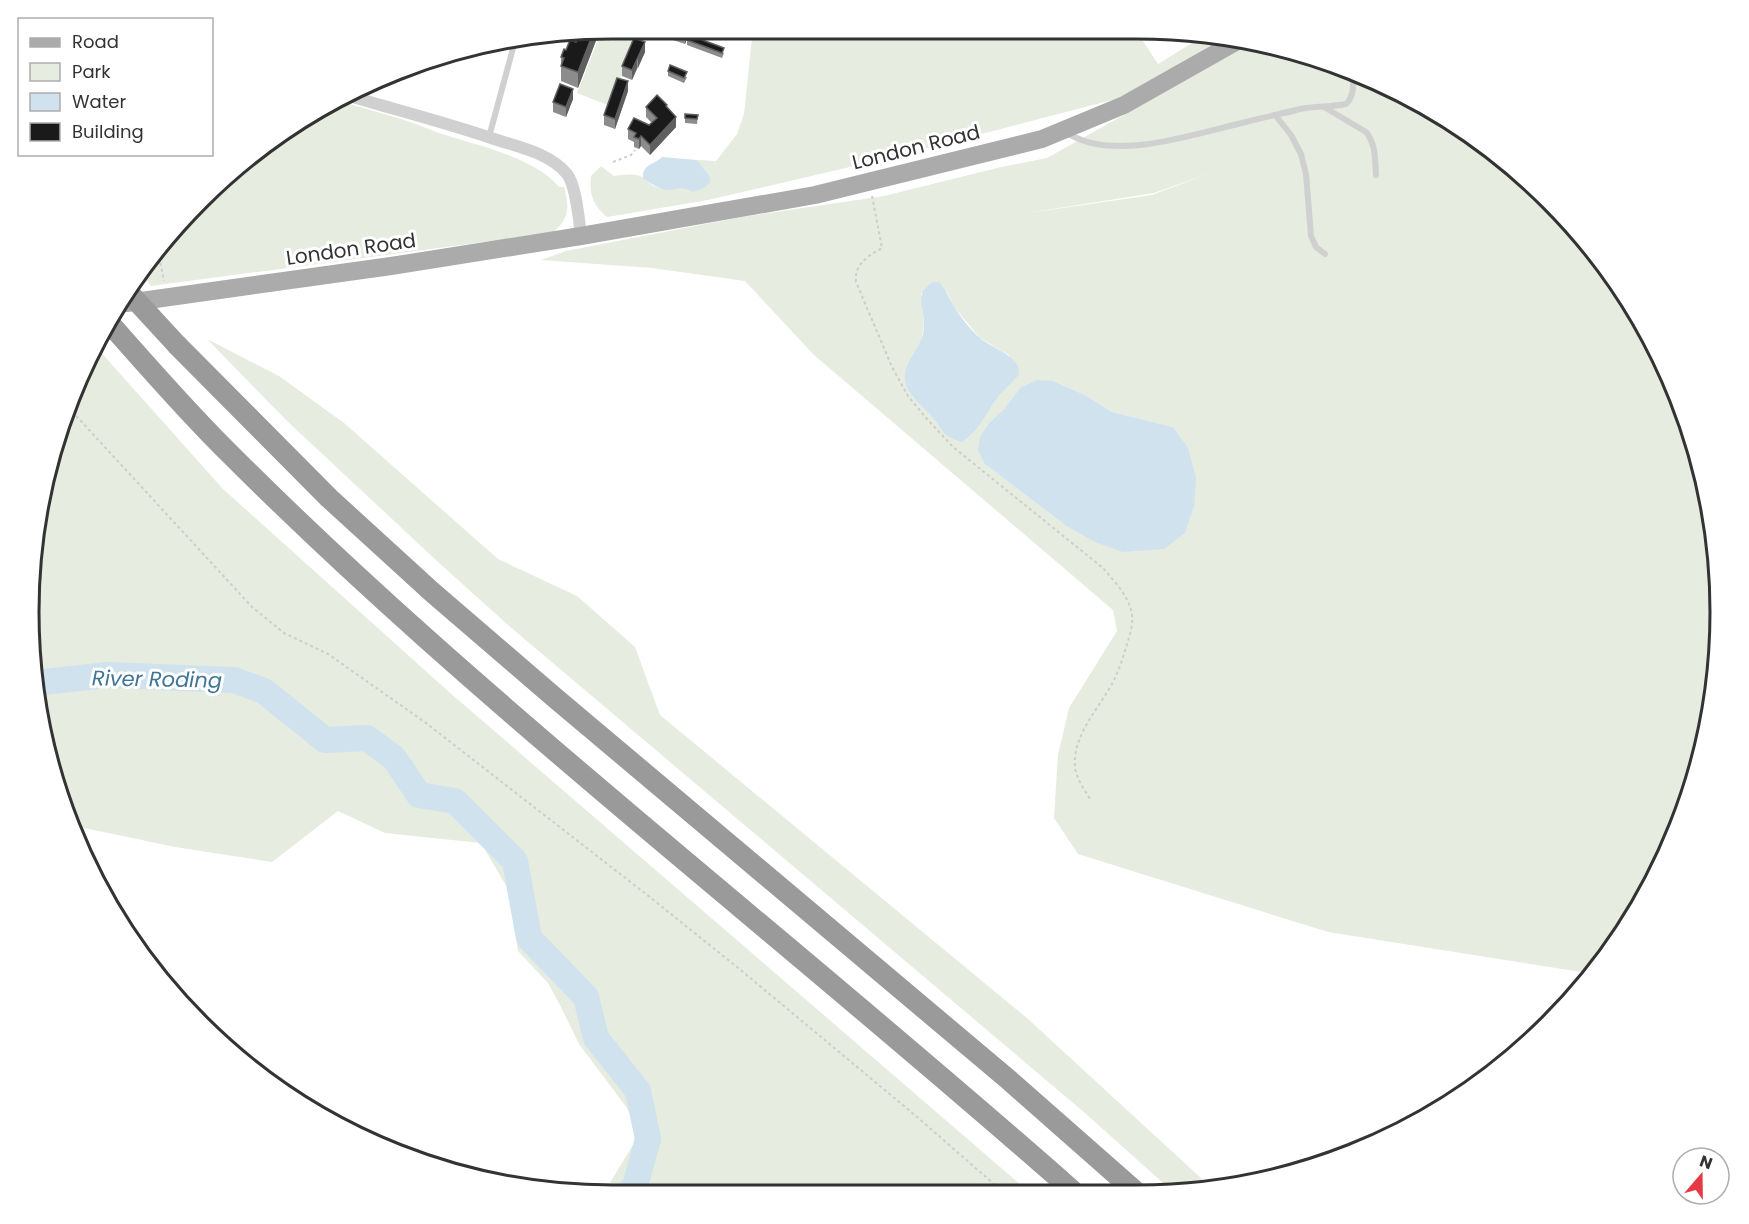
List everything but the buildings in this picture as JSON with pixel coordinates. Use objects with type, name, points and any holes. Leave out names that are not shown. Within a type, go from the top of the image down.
[{"type":"highway","points":[[134,298],[177,345],[329,498],[432,592],[1000,1073],[1128,1185]]},
{"type":"highway","points":[[114,328],[229,454],[312,535],[406,621],[1066,1185]]},
{"type":"main road","name":"London Road","points":[[130,303],[581,236],[815,195],[1041,139],[1124,105],[1228,47]]},
{"type":"street","points":[[358,98],[489,137],[548,158],[560,165],[569,176],[578,207],[581,236]]},
{"type":"lane","points":[[489,137],[513,48]]},
{"type":"lane","points":[[1063,130],[1072,137],[1105,146],[1182,139],[1303,109],[1346,104],[1350,100],[1352,81]]},
{"type":"lane","points":[[1324,107],[1366,132],[1370,137],[1376,175]]},
{"type":"lane","points":[[1276,116],[1291,135],[1300,154],[1306,174],[1311,236],[1316,248],[1325,254]]},
{"type":"path","points":[[613,162],[631,155],[635,150]]},
{"type":"path","points":[[868,182],[882,248],[867,256],[859,266],[856,282],[892,367],[908,396],[953,447],[1103,568],[1121,590],[1131,608],[1133,620],[1125,653],[1114,680],[1088,721],[1078,745],[1075,767],[1079,782],[1091,801]]},
{"type":"path","points":[[160,260],[167,297]]},
{"type":"path","points":[[75,414],[252,607],[284,633],[328,654],[426,723],[737,967],[996,1185]]},
{"type":"green space","points":[[598,39],[635,39],[610,106],[577,93]]},
{"type":"green space","points":[[752,39],[1142,39],[1158,64],[1194,42],[1217,45],[1116,99],[897,156],[708,200],[607,217],[595,204],[591,189],[591,176],[601,166],[614,176],[639,176],[654,186],[669,189],[683,187],[709,175],[697,160],[716,161],[737,134],[744,114]]},
{"type":"green space","points":[[1242,49],[1321,69],[1390,98],[1424,116],[1486,157],[1515,181],[1568,234],[1592,263],[1633,326],[1651,359],[1680,428],[1699,500],[1709,575],[1710,612],[1709,649],[1699,724],[1680,796],[1651,865],[1633,898],[1583,972],[1328,932],[1078,854],[1054,818],[1058,755],[1069,708],[1117,631],[1113,610],[814,355],[745,281],[652,268],[541,260],[566,251],[742,217],[884,196],[1047,158]],"holes":[[[1213,172],[1152,195],[1015,215],[1154,193]],[[947,292],[954,307],[980,338],[1009,355],[1018,376],[998,397],[978,427],[962,442],[944,432],[934,418],[912,396],[916,352],[924,326],[921,293]],[[1053,381],[1085,395],[1112,412],[1173,427],[1065,525],[985,464],[989,423],[1004,409],[1020,388]]]},
{"type":"green space","points":[[348,104],[504,153],[535,168],[559,187],[564,187],[567,213],[562,223],[552,233],[151,286],[146,280],[157,263],[181,234],[234,181],[263,157],[294,136]]},
{"type":"green space","points":[[207,339],[279,376],[344,423],[498,559],[577,596],[635,647],[660,715],[1028,1019],[1204,1181],[1164,1184],[1085,1113],[508,625],[286,420]]},
{"type":"green space","points":[[101,353],[223,489],[449,692],[1021,1185],[609,1185],[639,1135],[627,1108],[579,1044],[548,983],[518,951],[511,894],[481,843],[385,833],[338,811],[272,862],[175,847],[82,827],[69,796],[59,760],[44,687],[40,649],[40,575],[50,500],[69,428]]},
{"type":"water","points":[[662,157],[697,160],[709,175],[710,182],[706,187],[693,192],[683,188],[667,190],[655,186],[643,178],[643,173],[646,167]]},
{"type":"water","points":[[939,282],[959,315],[974,332],[1012,359],[1019,370],[1018,376],[998,397],[978,427],[962,442],[945,434],[910,393],[905,381],[909,362],[923,333],[921,296],[927,286]]},
{"type":"water","points":[[1037,380],[1053,381],[1085,395],[1112,412],[1173,427],[1188,448],[1196,478],[1194,506],[1185,533],[1164,549],[1123,552],[1095,542],[1065,525],[985,464],[978,450],[980,437],[989,423],[1004,409],[1020,388]]},
{"type":"waterway","name":"River Roding","points":[[43,682],[108,675],[234,680],[264,691],[325,740],[367,738],[394,758],[419,795],[455,801],[515,861],[529,938],[586,997],[596,1038],[638,1091],[648,1139],[635,1185]]}]
